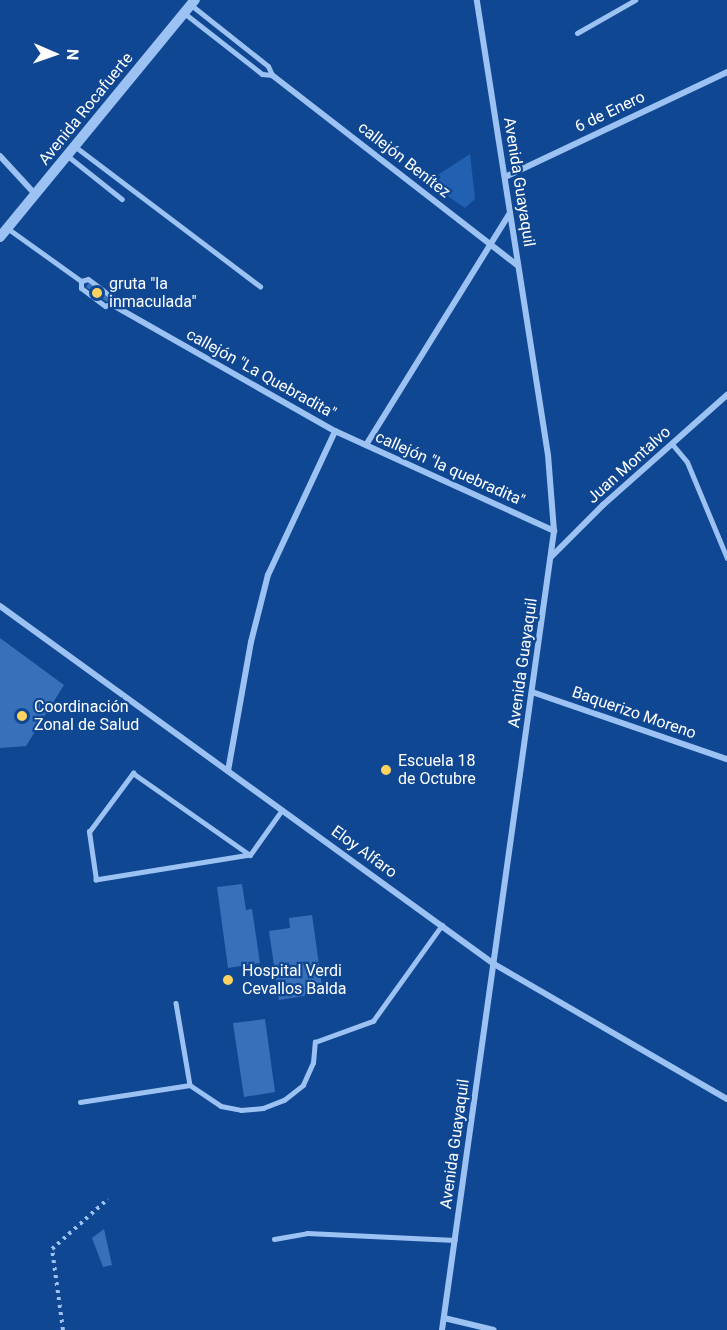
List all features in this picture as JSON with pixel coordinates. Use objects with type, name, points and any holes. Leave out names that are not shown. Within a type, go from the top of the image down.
[{"type":"street","name":"Avenida Guayaquil","points":[[442,1330],[554,531],[550,472],[477,0]]},
{"type":"street","points":[[577,33],[635,0]]},
{"type":"street","name":"callejón Benítez","points":[[190,6],[268,66],[272,75],[519,266]]},
{"type":"street","name":"callejón Benítez","points":[[190,6],[262,74],[272,75]]},
{"type":"street","name":"Avenida Rocafuerte","points":[[3,232],[190,6]]},
{"type":"street","name":"6 de Enero","points":[[505,177],[727,72]]},
{"type":"street","points":[[0,156],[35,194]]},
{"type":"street","points":[[366,445],[510,213]]},
{"type":"street","name":"callejón \"La Quebradita\"","points":[[3,232],[81,281],[88,279],[112,297],[111,304]]},
{"type":"street","name":"callejón \"La Quebradita\"","points":[[81,281],[81,288],[105,306],[111,304],[335,431]]},
{"type":"street","name":"Juan Montalvo","points":[[551,557],[727,395]]},
{"type":"street","points":[[228,771],[251,642],[268,575],[335,431]]},
{"type":"street","name":"callejón \"la quebradita\"","points":[[335,431],[554,531]]},
{"type":"street","points":[[672,444],[687,462],[727,558]]},
{"type":"street","name":"Eloy Alfaro","points":[[0,606],[494,964],[727,1098]]},
{"type":"street","name":"Baquerizo Moreno","points":[[532,692],[727,759]]},
{"type":"street","points":[[274,1239],[307,1233],[455,1240]]},
{"type":"street","points":[[444,1318],[494,1330]]},
{"type":"lane","points":[[72,151],[122,199]]},
{"type":"lane","points":[[72,151],[260,286]]},
{"type":"lane","points":[[250,855],[133,773],[89,832],[96,880],[250,855],[282,810]]},
{"type":"lane","points":[[80,1102],[190,1085],[221,1106],[242,1110],[284,1100],[303,1085],[313,1063],[315,1042],[373,1021],[442,925]]},
{"type":"lane","points":[[176,1003],[190,1085]]},
{"type":"path","points":[[63,1330],[52,1249],[108,1199]]},
{"type":"shaded area","points":[[470,154],[475,199],[465,208],[427,182]]},
{"type":"building","name":"gruta \"la inmaculada\"","points":[[89,283],[109,298],[107,302],[86,287]]},
{"type":"building","name":"Coordinación Zonal de Salud","points":[[0,638],[64,685],[26,746],[0,748]]},
{"type":"building","points":[[242,884],[246,910],[252,909],[260,963],[228,968],[217,887]]},
{"type":"building","points":[[312,915],[323,993],[279,1000],[269,931],[290,928],[289,918]]},
{"type":"building","points":[[265,1019],[275,1092],[244,1097],[233,1023]]},
{"type":"building","points":[[104,1229],[112,1265],[103,1267],[92,1238]]},
{"type":"place","name":"gruta \"la inmaculada\"","points":[[97,293]]},
{"type":"place","name":"Coordinación Zonal de Salud","points":[[22,716]]},
{"type":"place","name":"Escuela 18 de Octubre","points":[[386,770]]},
{"type":"place","name":"Hospital Verdi Cevallos Balda","points":[[228,980]]}]
